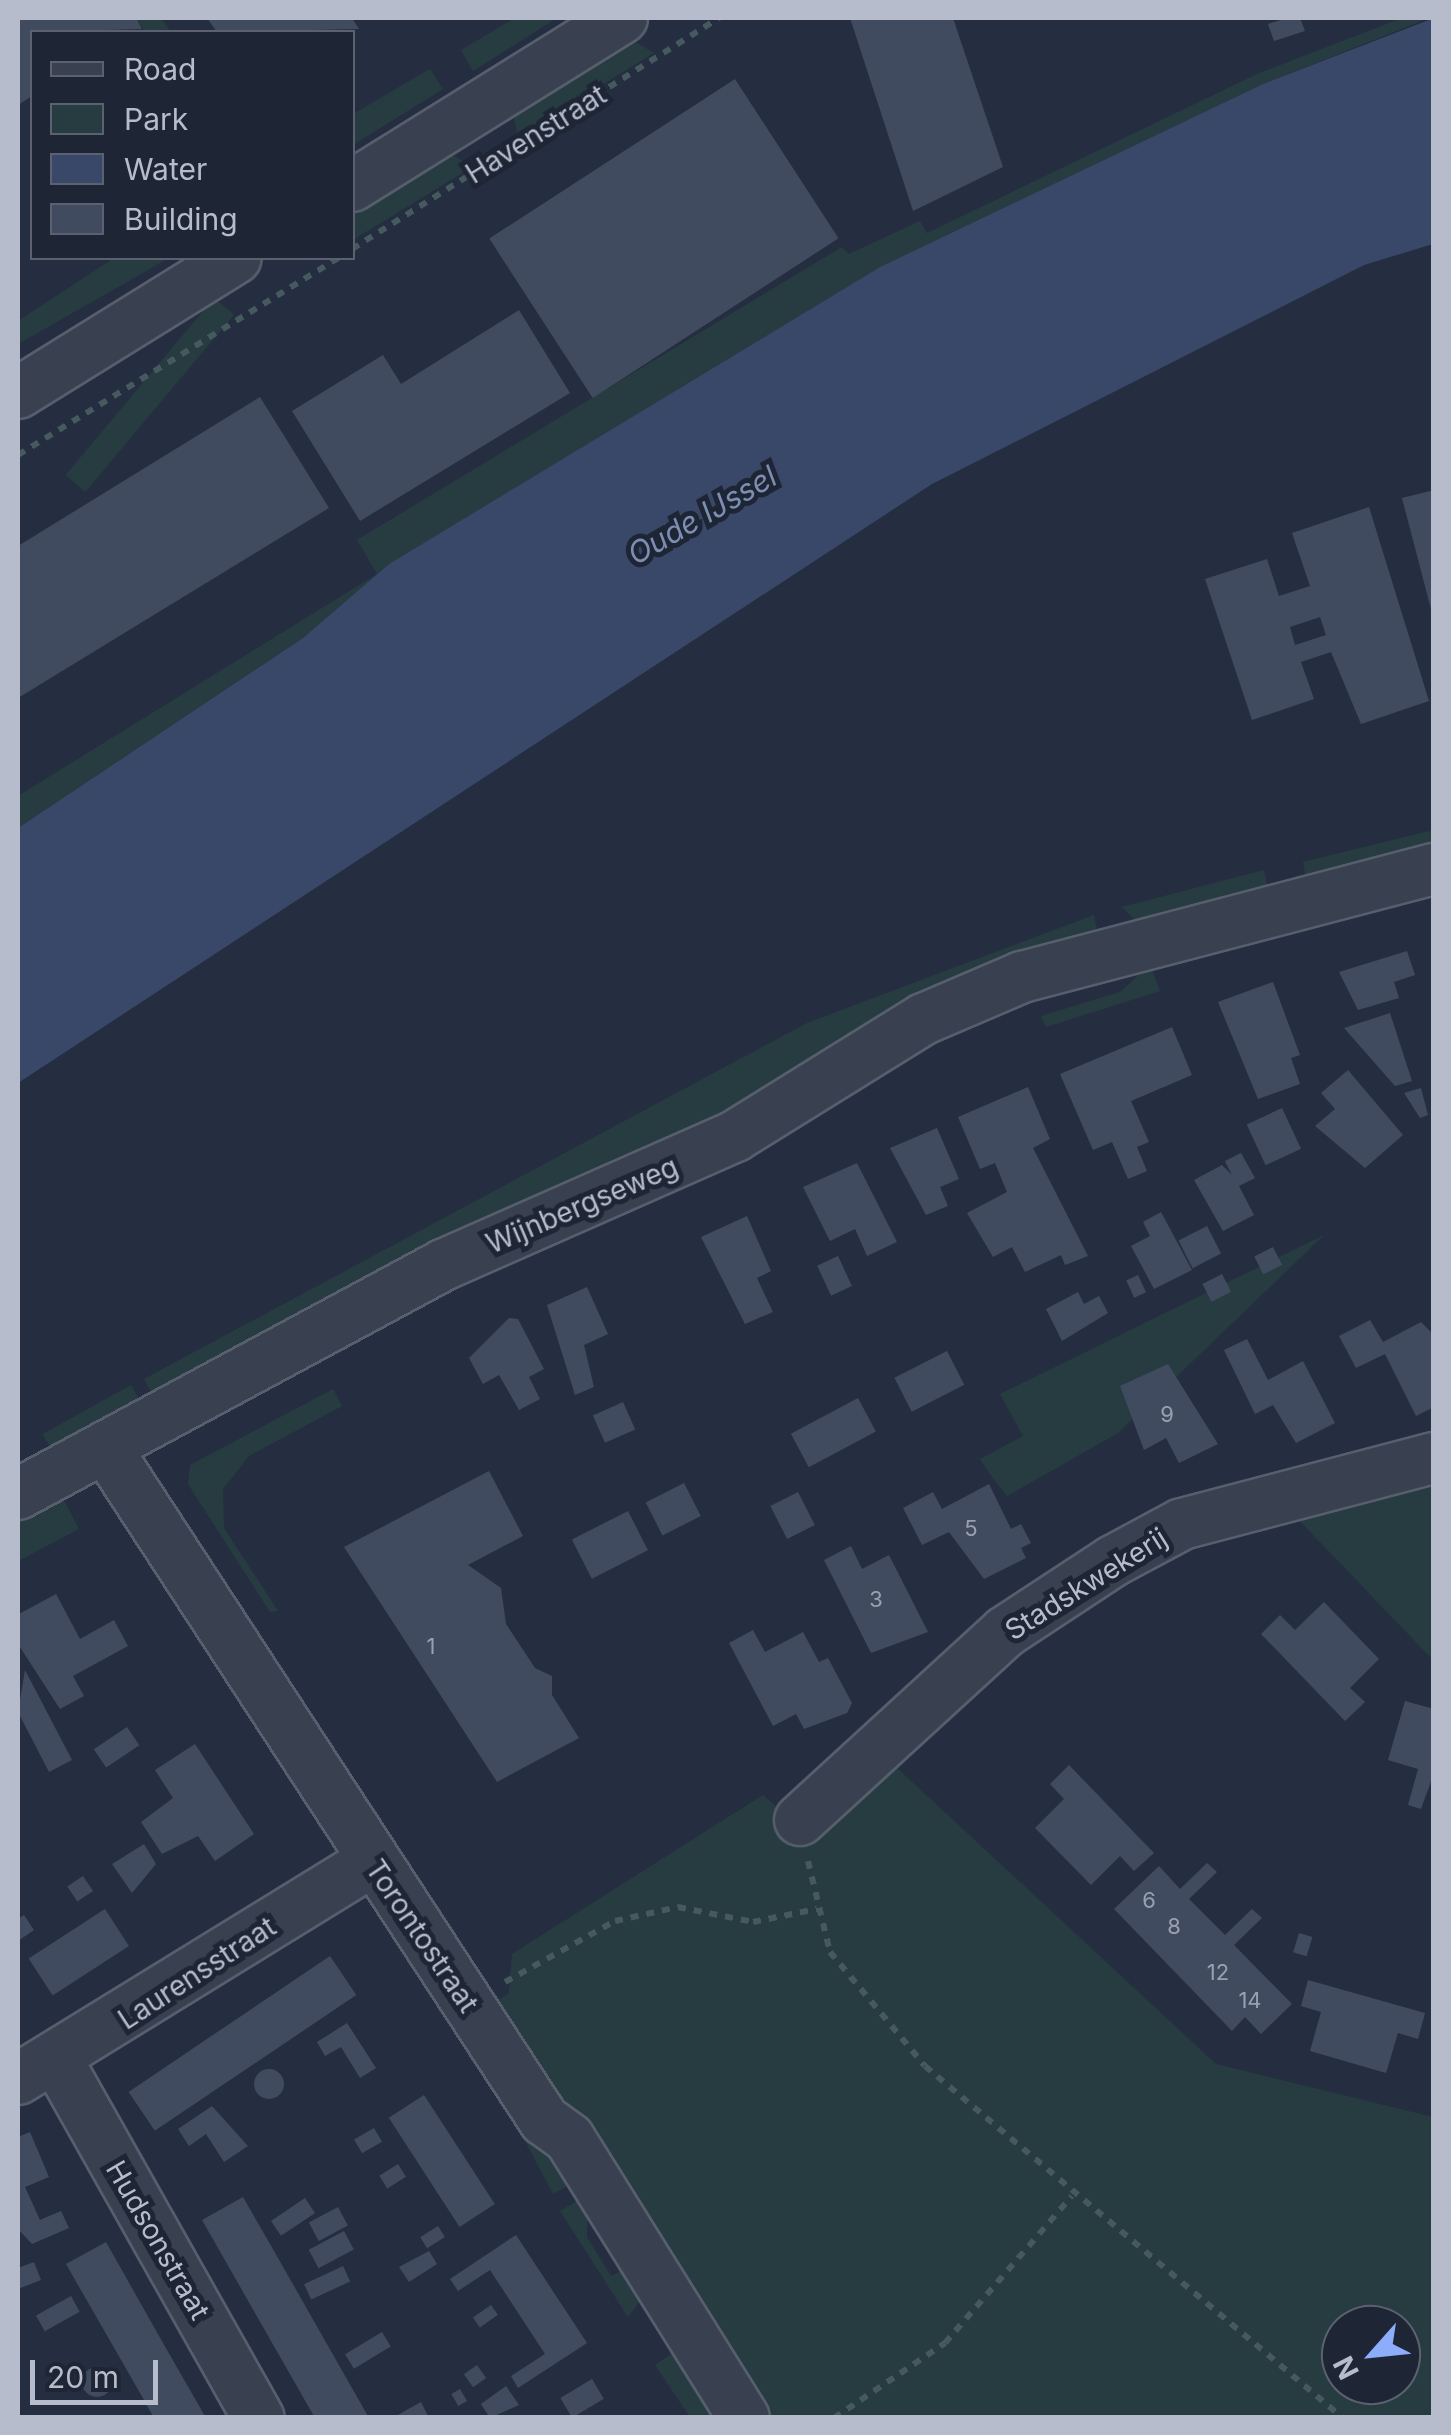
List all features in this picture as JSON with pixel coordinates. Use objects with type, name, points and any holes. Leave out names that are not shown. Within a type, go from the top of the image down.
[{"type":"street","name":"Havenstraat","points":[[355,184],[622,18]]},
{"type":"street","points":[[18,393],[233,260]]},
{"type":"street","name":"Wijnbergseweg","points":[[18,1494],[443,1264],[735,1136],[924,1019],[1022,978],[1434,869]]},
{"type":"street","name":"Torontostraat","points":[[105,1447],[544,2120],[569,2138],[744,2418]]},
{"type":"street","name":"Stadskwekerij","points":[[800,1820],[1006,1632],[1113,1561],[1182,1524],[1434,1458]]},
{"type":"street","name":"Laurensstraat","points":[[38,2071],[372,1861]]},
{"type":"street","name":"Hudsonstraat","points":[[38,2071],[260,2418]]},
{"type":"path","name":"Havenstraat","points":[[355,247],[719,18]]},
{"type":"path","points":[[18,456],[335,260]]},
{"type":"path","points":[[468,2006],[615,1921],[678,1907],[782,1922],[817,1909],[830,1952],[925,2066],[1072,2196],[1344,2418]]},
{"type":"path","points":[[834,2418],[945,2343],[1072,2196]]},
{"type":"green space","points":[[136,18],[161,18],[170,30],[144,30]]},
{"type":"green space","points":[[515,18],[557,18],[473,71],[461,50]]},
{"type":"green space","points":[[1402,18],[1429,18],[1263,84],[880,267],[389,564],[303,638],[18,828],[18,796],[377,574],[357,540],[842,247],[849,254],[920,221],[927,233],[1257,74]]},
{"type":"green space","points":[[631,39],[654,53],[518,136],[512,111]]},
{"type":"green space","points":[[430,69],[443,89],[355,144],[355,113]]},
{"type":"green space","points":[[448,152],[472,167],[355,239],[355,210]]},
{"type":"green space","points":[[111,260],[165,260],[18,344],[18,321]]},
{"type":"green space","points":[[214,298],[234,315],[85,492],[66,475]]},
{"type":"green space","points":[[1433,830],[1433,854],[1308,890],[1303,862]]},
{"type":"green space","points":[[1264,870],[1267,885],[1225,895],[1213,912],[1144,929],[1122,907]]},
{"type":"green space","points":[[1094,915],[1097,932],[753,1105],[154,1397],[144,1379],[807,1023]]},
{"type":"green space","points":[[1150,965],[1160,991],[1046,1027],[1041,1016],[1120,992]]},
{"type":"green space","points":[[1324,1235],[1118,1433],[1007,1496],[989,1473],[980,1459],[1023,1436],[1000,1394]]},
{"type":"green space","points":[[131,1385],[141,1403],[53,1452],[43,1434]]},
{"type":"green space","points":[[333,1389],[342,1406],[249,1456],[223,1489],[224,1528],[278,1611],[270,1612],[188,1484],[190,1465]]},
{"type":"green space","points":[[1433,1480],[1433,1660],[1293,1514]]},
{"type":"green space","points":[[59,1491],[79,1529],[18,1561],[18,1518]]},
{"type":"green space","points":[[895,1766],[1216,2064],[1433,2117],[1433,2417],[760,2417],[552,2107],[496,2002],[509,1993],[512,1954],[763,1795],[812,1839]]},
{"type":"green space","points":[[522,2135],[555,2148],[576,2181],[553,2194]]},
{"type":"green space","points":[[587,2195],[587,2237],[611,2276],[624,2270],[647,2292],[628,2317],[560,2211]]},
{"type":"green space","points":[[674,2352],[719,2417],[690,2417],[655,2365]]},
{"type":"water","name":"Oude IJssel","points":[[1434,18],[1433,244],[1364,265],[932,484],[18,1083],[18,828],[303,638],[389,564],[880,267],[1263,84]]},
{"type":"building","points":[[18,18],[136,18],[142,29],[30,30],[30,97],[18,105]]},
{"type":"building","points":[[207,18],[352,18],[359,29],[312,30],[216,30]]},
{"type":"building","points":[[850,18],[953,18],[1003,167],[913,211]]},
{"type":"building","points":[[1300,18],[1305,31],[1274,41],[1268,24]]},
{"type":"building","points":[[735,79],[838,238],[593,398],[489,239]]},
{"type":"building","points":[[519,310],[570,393],[360,521],[292,411],[383,355],[401,384]]},
{"type":"building","points":[[260,397],[329,508],[18,698],[18,546]]},
{"type":"building","points":[[1434,490],[1434,613],[1432,613],[1402,498]]},
{"type":"building","points":[[1369,507],[1429,701],[1361,724],[1331,652],[1301,662],[1314,699],[1252,720],[1205,579],[1267,559],[1279,596],[1310,586],[1292,533]],"holes":[[[1320,617],[1326,635],[1295,645],[1290,627]]]},
{"type":"building","points":[[1407,951],[1415,975],[1394,982],[1399,998],[1358,1010],[1339,972]]},
{"type":"building","points":[[1273,982],[1300,1055],[1291,1058],[1300,1084],[1258,1099],[1218,1002]]},
{"type":"building","points":[[1390,1013],[1412,1081],[1395,1086],[1344,1028]]},
{"type":"building","points":[[1172,1027],[1192,1075],[1131,1101],[1149,1142],[1137,1147],[1147,1171],[1128,1179],[1112,1142],[1093,1150],[1060,1074]]},
{"type":"building","points":[[1348,1070],[1403,1135],[1365,1168],[1315,1126],[1335,1109],[1321,1093]]},
{"type":"building","points":[[1028,1087],[1050,1139],[1033,1148],[1088,1256],[1065,1265],[1061,1255],[1025,1272],[1012,1247],[993,1257],[967,1213],[1007,1192],[995,1163],[980,1169],[958,1117]]},
{"type":"building","points":[[1421,1088],[1428,1115],[1420,1118],[1404,1093]]},
{"type":"building","points":[[1282,1108],[1301,1149],[1266,1165],[1247,1124]]},
{"type":"building","points":[[937,1128],[959,1179],[940,1187],[948,1206],[926,1215],[890,1148]]},
{"type":"building","points":[[1241,1153],[1255,1178],[1239,1186],[1254,1215],[1223,1231],[1194,1180],[1222,1165],[1232,1175],[1225,1161]]},
{"type":"building","points":[[857,1163],[897,1242],[867,1256],[855,1229],[830,1241],[803,1187]]},
{"type":"building","points":[[1161,1212],[1192,1270],[1154,1289],[1131,1246],[1150,1236],[1143,1222]]},
{"type":"building","points":[[747,1216],[771,1271],[757,1278],[773,1312],[745,1324],[701,1237]]},
{"type":"building","points":[[1207,1226],[1221,1254],[1193,1268],[1178,1241]]},
{"type":"building","points":[[1273,1247],[1282,1265],[1263,1274],[1254,1257]]},
{"type":"building","points":[[838,1256],[852,1286],[831,1296],[817,1266]]},
{"type":"building","points":[[1222,1274],[1231,1292],[1211,1302],[1202,1284]]},
{"type":"building","points":[[1138,1275],[1146,1292],[1134,1298],[1126,1280]]},
{"type":"building","points":[[587,1287],[608,1334],[584,1345],[594,1387],[575,1395],[547,1305]]},
{"type":"building","points":[[1078,1292],[1084,1304],[1099,1296],[1108,1313],[1062,1341],[1046,1309]]},
{"type":"building","points":[[509,1318],[518,1319],[544,1369],[529,1377],[540,1399],[519,1410],[499,1375],[483,1384],[469,1358]]},
{"type":"building","points":[[1370,1320],[1383,1342],[1421,1322],[1434,1335],[1434,1407],[1416,1416],[1385,1354],[1356,1368],[1339,1336]]},
{"type":"building","points":[[1247,1339],[1268,1380],[1303,1361],[1335,1423],[1296,1443],[1273,1405],[1255,1414],[1224,1350]]},
{"type":"building","points":[[947,1351],[964,1385],[912,1412],[894,1378]]},
{"type":"building","points":[[1168,1364],[1218,1444],[1179,1463],[1166,1438],[1144,1450],[1120,1386]]},
{"type":"building","points":[[858,1398],[876,1432],[809,1467],[791,1434]]},
{"type":"building","points":[[623,1402],[635,1429],[605,1443],[593,1415]]},
{"type":"building","points":[[489,1471],[523,1536],[468,1565],[501,1588],[506,1624],[535,1668],[552,1676],[552,1695],[579,1738],[497,1782],[344,1547]]},
{"type":"building","points":[[684,1483],[701,1516],[662,1535],[646,1503]]},
{"type":"building","points":[[989,1484],[1011,1529],[1021,1524],[1031,1543],[1021,1548],[1026,1558],[984,1579],[949,1532],[922,1545],[903,1508],[933,1492],[942,1509]]},
{"type":"building","points":[[798,1492],[815,1525],[787,1539],[770,1506]]},
{"type":"building","points":[[628,1511],[648,1550],[592,1579],[572,1540]]},
{"type":"building","points":[[851,1546],[862,1569],[889,1555],[928,1632],[871,1653],[824,1560]]},
{"type":"building","points":[[56,1594],[80,1639],[114,1620],[128,1646],[73,1676],[84,1696],[60,1709],[18,1644],[19,1614]]},
{"type":"building","points":[[1324,1602],[1379,1659],[1350,1688],[1365,1702],[1345,1721],[1261,1634],[1280,1615],[1295,1630]]},
{"type":"building","points":[[753,1630],[765,1652],[803,1632],[819,1662],[828,1658],[852,1703],[847,1713],[804,1729],[796,1714],[773,1726],[729,1643]]},
{"type":"building","points":[[25,1670],[72,1760],[49,1772],[18,1712]]},
{"type":"building","points":[[1405,1701],[1434,1709],[1434,1773],[1421,1809],[1408,1805],[1418,1769],[1388,1760]]},
{"type":"building","points":[[127,1727],[139,1745],[106,1768],[94,1749]]},
{"type":"building","points":[[195,1744],[254,1834],[215,1861],[198,1836],[162,1854],[141,1822],[173,1798],[155,1770]]},
{"type":"building","points":[[1069,1765],[1154,1853],[1134,1871],[1120,1856],[1091,1885],[1035,1828],[1064,1799],[1050,1784]]},
{"type":"building","points":[[144,1844],[156,1864],[132,1893],[112,1864]]},
{"type":"building","points":[[1207,1863],[1217,1872],[1189,1899],[1225,1935],[1252,1909],[1262,1918],[1234,1945],[1292,2004],[1261,2034],[1245,2017],[1232,2031],[1114,1909],[1159,1866],[1180,1889]]},
{"type":"building","points":[[83,1876],[93,1891],[77,1902],[67,1887]]},
{"type":"building","points":[[105,1909],[129,1946],[53,1995],[29,1959]]},
{"type":"building","points":[[24,1915],[34,1930],[18,1941],[18,1919]]},
{"type":"building","points":[[1299,1933],[1312,1937],[1307,1956],[1293,1952]]},
{"type":"building","points":[[330,1956],[356,1995],[155,2131],[129,2092]]},
{"type":"building","points":[[1308,1980],[1425,2013],[1418,2039],[1398,2033],[1386,2073],[1310,2051],[1321,2012],[1301,2006]]},
{"type":"building","points":[[347,2023],[376,2068],[360,2078],[341,2047],[325,2056],[317,2042]]},
{"type":"building","points":[[269,2069],[280,2073],[284,2084],[280,2095],[269,2099],[258,2095],[254,2084],[258,2073]]},
{"type":"building","points":[[424,2095],[495,2204],[460,2227],[389,2118]]},
{"type":"building","points":[[212,2106],[248,2146],[224,2162],[206,2134],[189,2146],[178,2129]]},
{"type":"building","points":[[374,2128],[382,2142],[362,2153],[354,2140]]},
{"type":"building","points":[[30,2132],[49,2177],[25,2187],[40,2220],[61,2211],[69,2228],[32,2244],[18,2229],[18,2137]]},
{"type":"building","points":[[398,2164],[406,2177],[387,2188],[379,2176]]},
{"type":"building","points":[[243,2197],[369,2418],[315,2418],[202,2220]]},
{"type":"building","points":[[305,2198],[315,2213],[281,2236],[271,2221]]},
{"type":"building","points":[[338,2207],[348,2226],[319,2241],[309,2222]]},
{"type":"building","points":[[438,2226],[445,2237],[427,2248],[420,2237]]},
{"type":"building","points":[[344,2231],[354,2250],[319,2268],[309,2250]]},
{"type":"building","points":[[516,2235],[587,2343],[518,2388],[511,2376],[545,2354],[490,2270],[458,2291],[450,2279]]},
{"type":"building","points":[[106,2242],[206,2418],[154,2418],[66,2264]]},
{"type":"building","points":[[429,2251],[437,2264],[409,2282],[399,2267]]},
{"type":"building","points":[[34,2262],[41,2280],[18,2289],[18,2268]]},
{"type":"building","points":[[343,2266],[350,2281],[311,2300],[304,2284]]},
{"type":"building","points":[[71,2296],[80,2312],[45,2331],[36,2315]]},
{"type":"building","points":[[491,2305],[498,2315],[480,2327],[473,2318]]},
{"type":"building","points":[[382,2332],[391,2347],[354,2369],[345,2354]]},
{"type":"building","points":[[477,2365],[486,2378],[473,2387],[464,2374]]},
{"type":"building","points":[[97,2367],[108,2371],[112,2382],[108,2393],[97,2397],[86,2393],[82,2382],[86,2371]]},
{"type":"building","points":[[592,2379],[604,2399],[572,2418],[560,2398]]},
{"type":"building","points":[[506,2386],[519,2405],[490,2418],[481,2404]]},
{"type":"building","points":[[460,2389],[467,2401],[458,2406],[451,2394]]},
{"type":"building","points":[[421,2402],[429,2418],[393,2418],[403,2412]]}]
